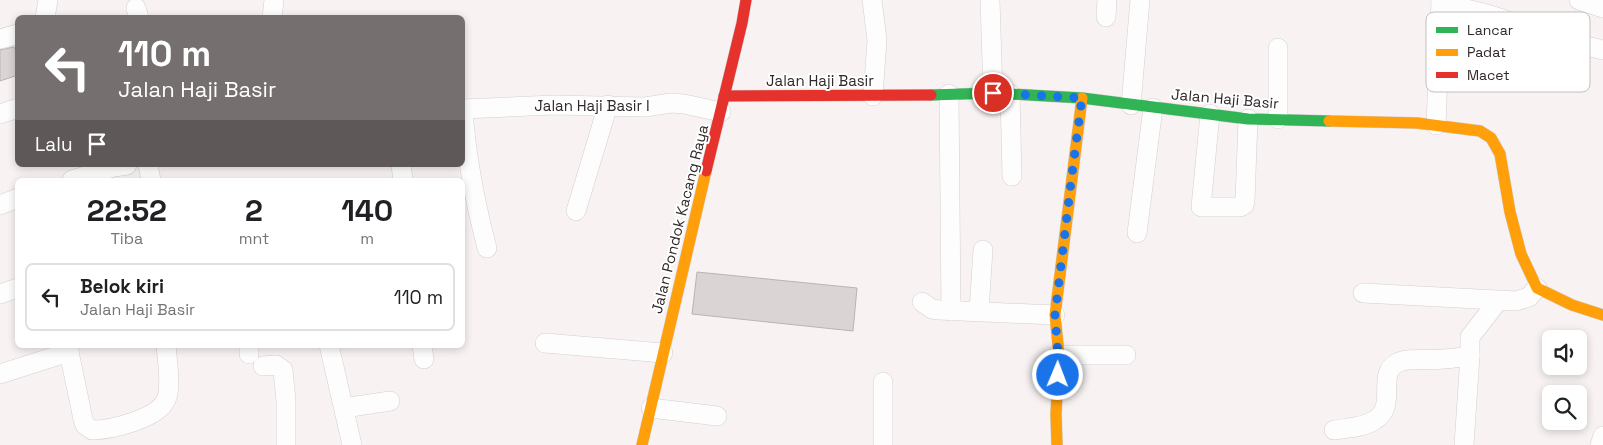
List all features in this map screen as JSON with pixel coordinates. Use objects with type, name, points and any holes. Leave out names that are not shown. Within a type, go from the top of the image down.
[{"type":"street","points":[[46,15],[48,0]]},
{"type":"street","points":[[272,15],[274,0]]},
{"type":"street","name":"Jalan Pondok Kacang Raya","points":[[642,445],[746,0]]},
{"type":"street","points":[[872,0],[877,40],[873,96]]},
{"type":"street","points":[[990,0],[1012,176]]},
{"type":"street","points":[[1131,105],[1140,0]]},
{"type":"street","points":[[1579,0],[1603,8]]},
{"type":"street","points":[[1441,2],[1479,12]]},
{"type":"street","points":[[0,39],[15,35]]},
{"type":"street","points":[[1590,47],[1603,50]]},
{"type":"street","points":[[1278,48],[1278,119]]},
{"type":"street","points":[[1436,125],[1437,92]]},
{"type":"street","name":"Jalan Haji Basir","points":[[723,104],[873,96],[1001,93],[1082,98],[1248,119],[1418,122],[1480,131],[1491,138],[1500,154],[1510,212],[1521,254],[1537,288]]},
{"type":"street","points":[[949,94],[951,310]]},
{"type":"street","points":[[1057,445],[1058,355],[1055,315],[1082,98]]},
{"type":"street","name":"Jalan Haji Basir I","points":[[465,109],[554,105],[608,105],[645,108],[671,103],[723,104]]},
{"type":"street","points":[[576,211],[608,105]]},
{"type":"street","points":[[1137,233],[1153,108]]},
{"type":"street","points":[[0,114],[15,109]]},
{"type":"street","points":[[1210,114],[1201,207],[1240,207],[1244,205],[1248,119]]},
{"type":"street","points":[[465,145],[474,196],[487,248]]},
{"type":"street","points":[[78,178],[114,167]]},
{"type":"street","points":[[0,204],[15,199]]},
{"type":"street","points":[[979,311],[983,250]]},
{"type":"street","points":[[1363,293],[1516,301],[1529,297],[1537,288],[1572,305],[1603,315]]},
{"type":"street","points":[[0,294],[15,289]]},
{"type":"street","points":[[1464,445],[1470,337],[1498,301]]},
{"type":"street","points":[[922,302],[932,309],[1055,315]]},
{"type":"street","points":[[545,343],[663,353]]},
{"type":"street","points":[[0,374],[69,348],[85,425],[92,430],[102,430],[146,417],[165,402],[168,389],[166,348]]},
{"type":"street","points":[[330,348],[352,445]]},
{"type":"street","points":[[254,355],[283,370],[286,401],[286,445]]},
{"type":"street","points":[[1058,355],[1126,355]]},
{"type":"street","points":[[1334,430],[1368,424],[1382,414],[1387,403],[1388,372],[1396,363],[1470,356]]},
{"type":"street","points":[[883,382],[884,445]]},
{"type":"street","points":[[344,408],[390,401]]},
{"type":"street","points":[[650,408],[717,416]]},
{"type":"street","points":[[1600,445],[1603,436]]},
{"type":"building","points":[[14,47],[15,49],[15,76],[0,81],[0,50]]},
{"type":"building","points":[[697,272],[857,288],[853,331],[692,314]]},
{"type":"traffic: fast","points":[[931,95],[993,93],[1082,98],[1248,119],[1329,121]]},
{"type":"traffic: slow","points":[[1057,445],[1056,414],[1059,355],[1055,315],[1082,98]]},
{"type":"traffic: slow","points":[[1329,121],[1417,123],[1480,131],[1491,138],[1500,154],[1510,212],[1521,254],[1537,288],[1572,305],[1603,315]]},
{"type":"traffic: slow","points":[[642,445],[706,171]]},
{"type":"traffic: jam","points":[[706,171],[746,0]]},
{"type":"traffic: jam","points":[[724,96],[931,95]]},
{"type":"route","points":[[993,93],[1082,98],[1055,315],[1058,375]]}]
